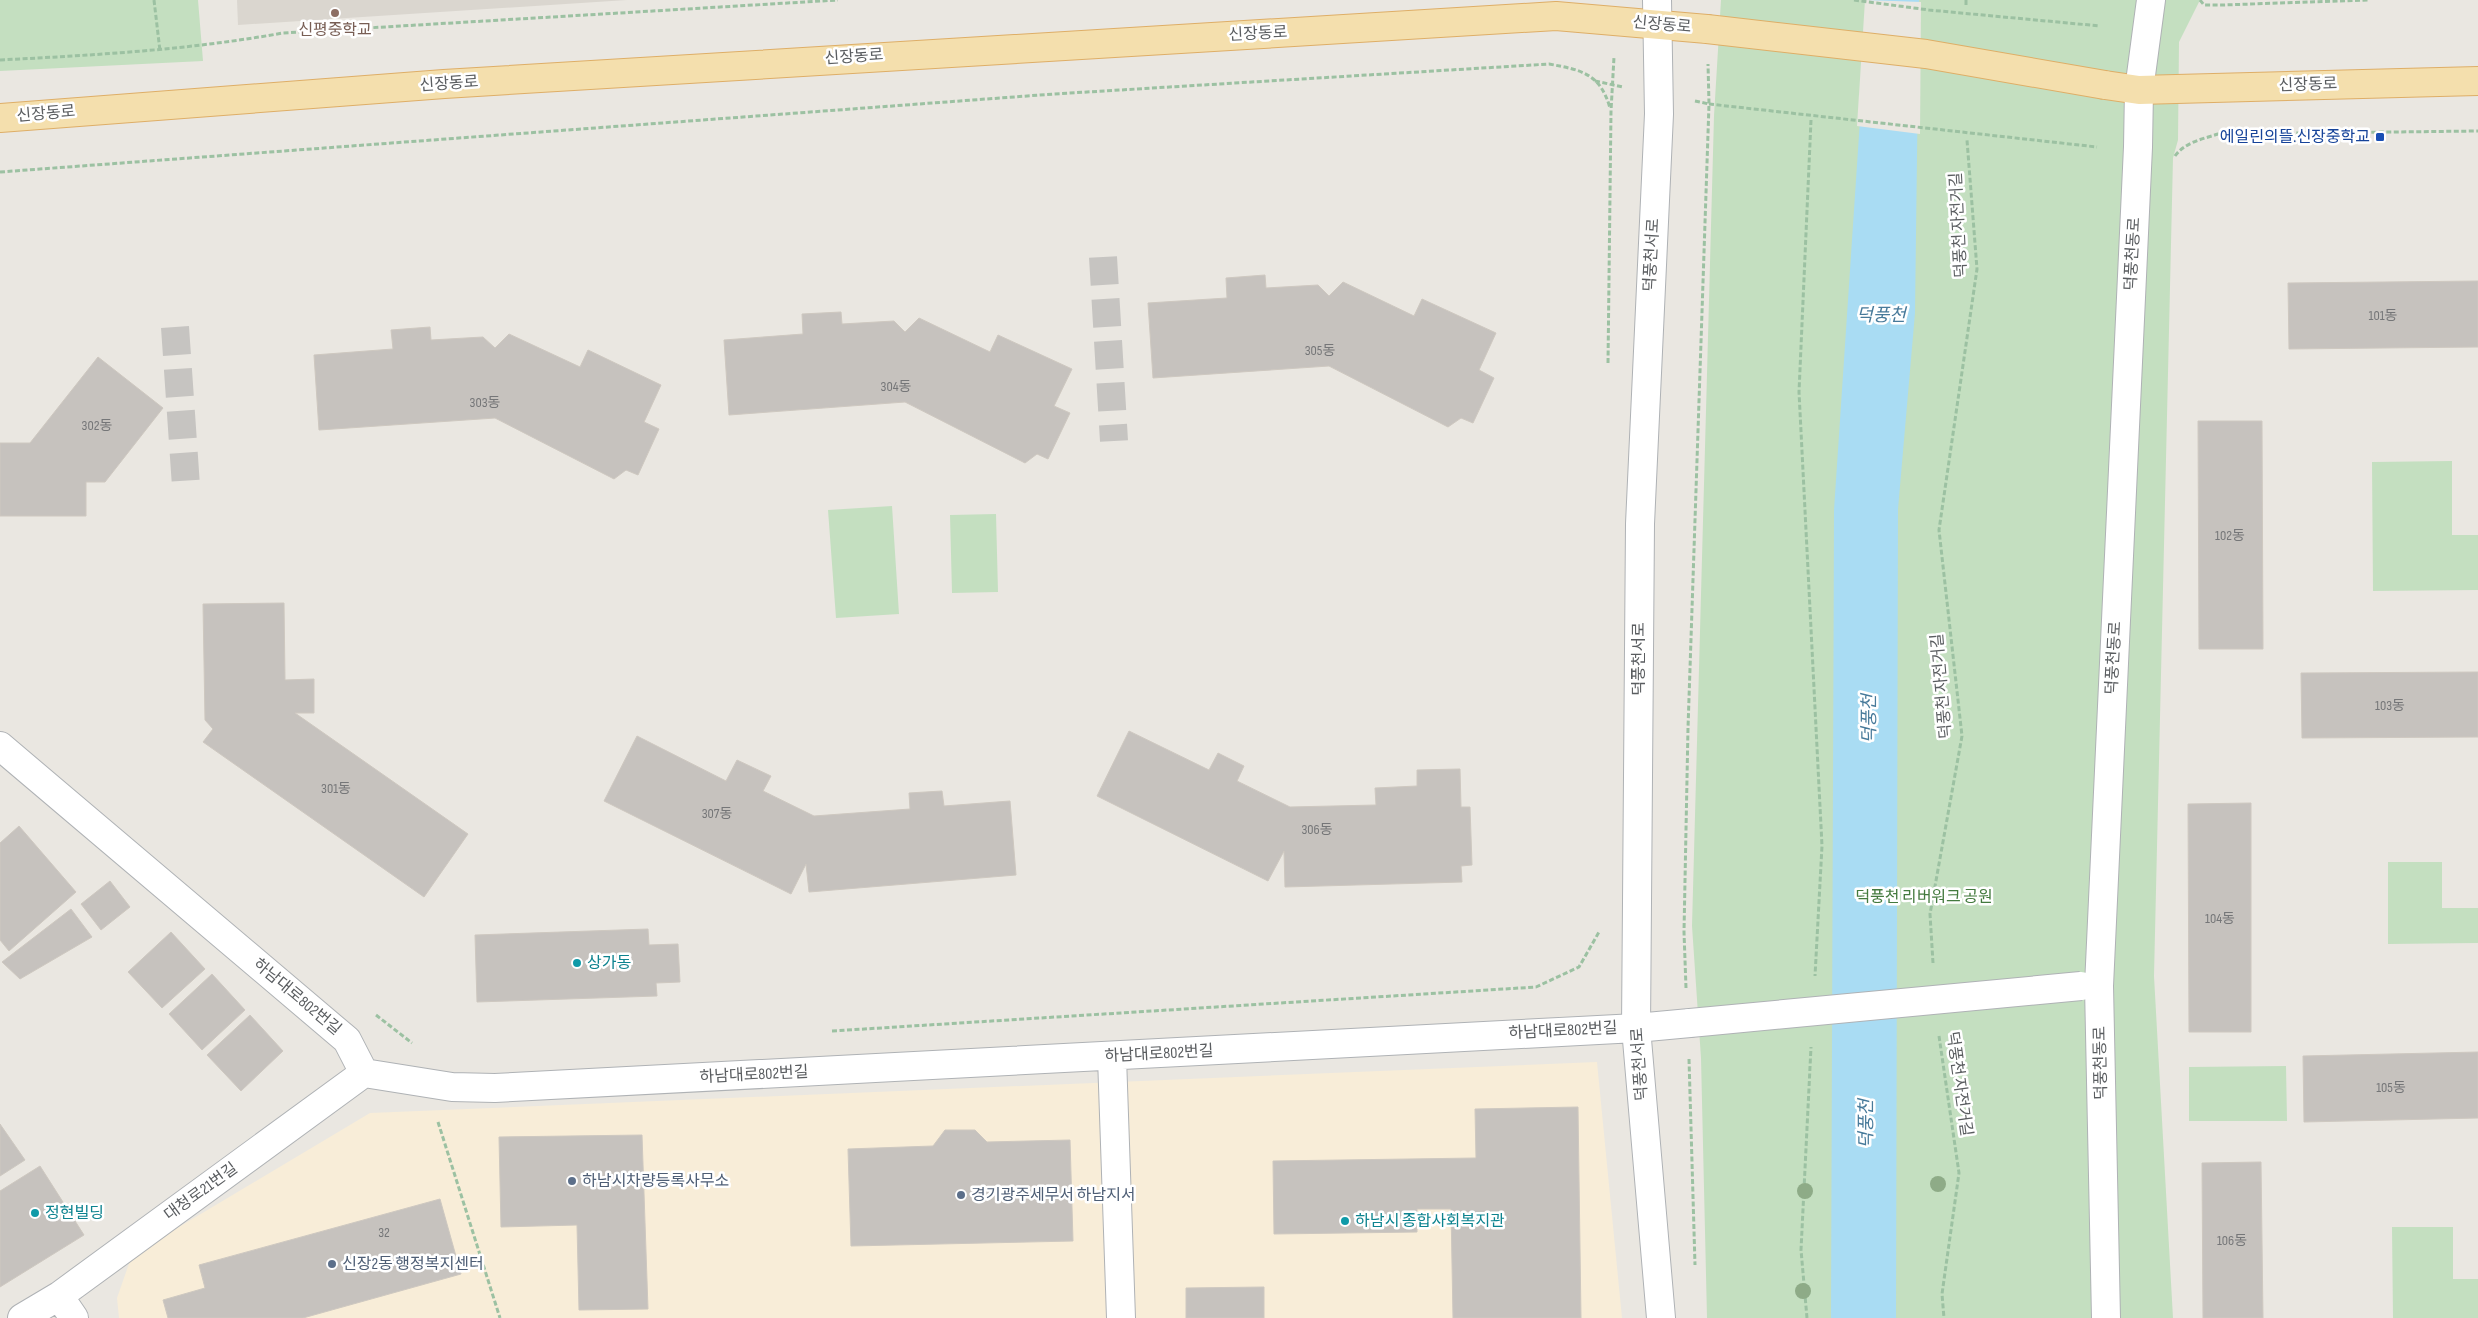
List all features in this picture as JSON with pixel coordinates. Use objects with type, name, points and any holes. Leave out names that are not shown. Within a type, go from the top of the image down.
[{"type":"main road","name":"신장동로","points":[[0,118],[444,84],[1556,16],[1656,12],[1707,29],[1926,54],[2105,86],[2138,90],[2478,81]]},
{"type":"street","name":"덕풍천동로","points":[[2106,1318],[2090,986],[2138,147],[2138,90],[2151,0]]},
{"type":"street","name":"덕풍천서로","points":[[1656,12],[1659,114],[1640,524],[1636,1028],[1660,1318]]},
{"type":"street","name":"하남대로802번길","points":[[0,746],[347,1040],[364,1073],[452,1087],[495,1088],[1636,1028],[2090,986]]},
{"type":"street","points":[[1112,1057],[1121,1318]]},
{"type":"street","name":"대청로21번길","points":[[22,1318],[66,1307],[364,1073]]},
{"type":"path","points":[[154,0],[160,51]]},
{"type":"path","points":[[0,60],[160,51],[220,44],[283,33],[838,0]]},
{"type":"path","points":[[1854,0],[1929,10],[2100,26]]},
{"type":"path","points":[[1966,0],[1966,8]]},
{"type":"path","points":[[2200,0],[2204,5],[2369,0]]},
{"type":"path","points":[[0,172],[1054,94],[1549,64],[1582,70],[1595,81],[1606,95],[1611,111]]},
{"type":"path","points":[[1696,1268],[1689,1023],[1684,932],[1688,738],[1709,104],[2097,146]]},
{"type":"path","points":[[1811,120],[1798,392],[1822,846],[1814,982]]},
{"type":"path","points":[[2180,149],[2218,134],[2478,131]]},
{"type":"path","name":"덕풍천 자전거길","points":[[1934,973],[1930,914],[1962,736],[1939,530],[1977,269],[1967,140]]},
{"type":"path","points":[[824,1032],[1536,987],[1579,968],[1599,932]]},
{"type":"path","points":[[372,1012],[417,1047]]},
{"type":"path","name":"덕풍천 자전거길","points":[[1938,1032],[1959,1173],[1942,1294],[1944,1318]]},
{"type":"path","points":[[1807,1318],[1801,1250],[1811,1040]]},
{"type":"path","points":[[438,1121],[500,1318]]},
{"type":"shaded area","name":"신평중학교","points":[[237,0],[627,0],[238,25]]},
{"type":"shaded area","points":[[1597,1062],[1622,1318],[119,1318],[117,1298],[132,1255],[370,1113]]},
{"type":"green space","points":[[0,0],[198,0],[203,61],[0,71]]},
{"type":"green space","name":"덕풍천 리버워크 공원","points":[[1721,0],[2200,0],[2179,42],[2178,140],[2173,158],[2154,976],[2173,1318],[1707,1318],[1701,1058],[1692,926],[1714,116]]},
{"type":"green space","points":[[2452,461],[2452,535],[2478,535],[2478,590],[2373,591],[2372,462]]},
{"type":"green space","points":[[892,506],[899,614],[836,618],[828,510]]},
{"type":"green space","points":[[996,514],[998,592],[952,593],[950,515]]},
{"type":"green space","points":[[2388,862],[2442,862],[2442,908],[2478,908],[2478,943],[2388,944]]},
{"type":"green space","points":[[2286,1066],[2287,1121],[2189,1121],[2189,1067]]},
{"type":"green space","points":[[2392,1227],[2453,1227],[2453,1279],[2478,1279],[2478,1318],[2393,1318]]},
{"type":"water","name":"덕풍천","points":[[1868,0],[1919,0],[1915,313],[1898,509],[1896,1318],[1831,1318],[1834,510]]},
{"type":"pier","points":[[1865,0],[1921,2],[1920,134],[1857,126]]},
{"type":"building","points":[[1265,275],[1266,288],[1318,285],[1329,296],[1343,282],[1414,316],[1422,299],[1496,333],[1479,370],[1494,378],[1473,423],[1461,418],[1448,427],[1329,366],[1153,378],[1148,303],[1227,298],[1226,278]]},
{"type":"building","points":[[2478,281],[2478,347],[2289,349],[2288,283]]},
{"type":"building","points":[[841,312],[842,324],[894,321],[905,332],[919,318],[990,352],[998,335],[1072,369],[1054,406],[1070,413],[1048,459],[1037,454],[1025,463],[905,402],[729,415],[724,340],[803,334],[802,314]]},
{"type":"building","points":[[430,327],[431,340],[483,337],[495,348],[509,334],[580,367],[588,350],[661,385],[644,422],[659,429],[638,475],[626,470],[614,479],[495,418],[319,430],[314,355],[393,349],[391,330]]},
{"type":"building","points":[[98,357],[163,408],[105,482],[86,482],[86,516],[0,516],[0,443],[30,443]]},
{"type":"building","points":[[2198,421],[2262,421],[2263,649],[2199,649]]},
{"type":"building","points":[[284,603],[285,680],[314,679],[314,713],[295,713],[468,834],[424,897],[203,742],[213,729],[205,720],[203,604]]},
{"type":"building","points":[[2478,672],[2478,737],[2302,738],[2301,673]]},
{"type":"building","points":[[1129,731],[1209,770],[1218,753],[1244,766],[1237,781],[1290,807],[1376,805],[1375,788],[1417,786],[1417,770],[1460,769],[1461,807],[1470,807],[1472,865],[1461,866],[1462,882],[1285,887],[1284,851],[1268,881],[1097,796]]},
{"type":"building","points":[[637,736],[726,781],[737,760],[771,776],[763,791],[814,816],[910,809],[909,793],[942,791],[944,806],[1010,801],[1016,875],[809,892],[806,864],[791,894],[604,801]]},
{"type":"building","points":[[2251,803],[2251,1032],[2189,1032],[2188,804]]},
{"type":"building","points":[[19,826],[76,892],[9,951],[0,940],[0,843]]},
{"type":"building","points":[[110,881],[130,907],[101,930],[81,904]]},
{"type":"building","points":[[71,909],[92,937],[20,979],[2,962]]},
{"type":"building","name":"상가동","points":[[648,929],[649,945],[678,944],[680,982],[656,983],[657,996],[477,1002],[475,935]]},
{"type":"building","points":[[171,932],[205,969],[162,1008],[128,972]]},
{"type":"building","points":[[212,974],[245,1010],[202,1050],[169,1014]]},
{"type":"building","points":[[250,1015],[283,1051],[241,1091],[207,1055]]},
{"type":"building","points":[[2478,1052],[2478,1118],[2304,1122],[2303,1056]]},
{"type":"building","name":"하남시 종합사회복지관","points":[[1578,1107],[1581,1318],[1453,1318],[1451,1209],[1417,1209],[1417,1232],[1274,1234],[1273,1161],[1476,1158],[1475,1109]]},
{"type":"building","points":[[0,1124],[25,1160],[0,1176]]},
{"type":"building","name":"경기광주세무서 하남지서","points":[[945,1130],[975,1130],[987,1142],[1070,1140],[1073,1241],[851,1246],[848,1149],[933,1146]]},
{"type":"building","name":"하남시차량등록사무소","points":[[642,1135],[648,1309],[579,1310],[577,1225],[501,1227],[499,1137]]},
{"type":"building","points":[[2261,1162],[2263,1318],[2203,1318],[2202,1163]]},
{"type":"building","name":"정현빌딩","points":[[40,1166],[84,1235],[0,1287],[0,1191]]},
{"type":"building","name":"신장2동 행정복지센터","points":[[440,1199],[461,1274],[303,1318],[168,1318],[163,1300],[205,1288],[199,1265]]},
{"type":"building","points":[[1264,1287],[1264,1318],[1186,1318],[1186,1288]]},
{"type":"tunnel","points":[[1103,257],[1114,441]]},
{"type":"tunnel","points":[[175,327],[186,486]]},
{"type":"place","name":"신평중학교","points":[[335,13]]},
{"type":"place","name":"에일린의뜰.신장중학교","points":[[2380,137]]},
{"type":"place","name":"상가동","points":[[577,963]]},
{"type":"place","name":"하남시차량등록사무소","points":[[572,1181]]},
{"type":"place","name":"경기광주세무서 하남지서","points":[[961,1195]]},
{"type":"place","name":"정현빌딩","points":[[35,1213]]},
{"type":"place","name":"하남시 종합사회복지관","points":[[1345,1221]]},
{"type":"place","name":"신장2동 행정복지센터","points":[[332,1264]]}]
